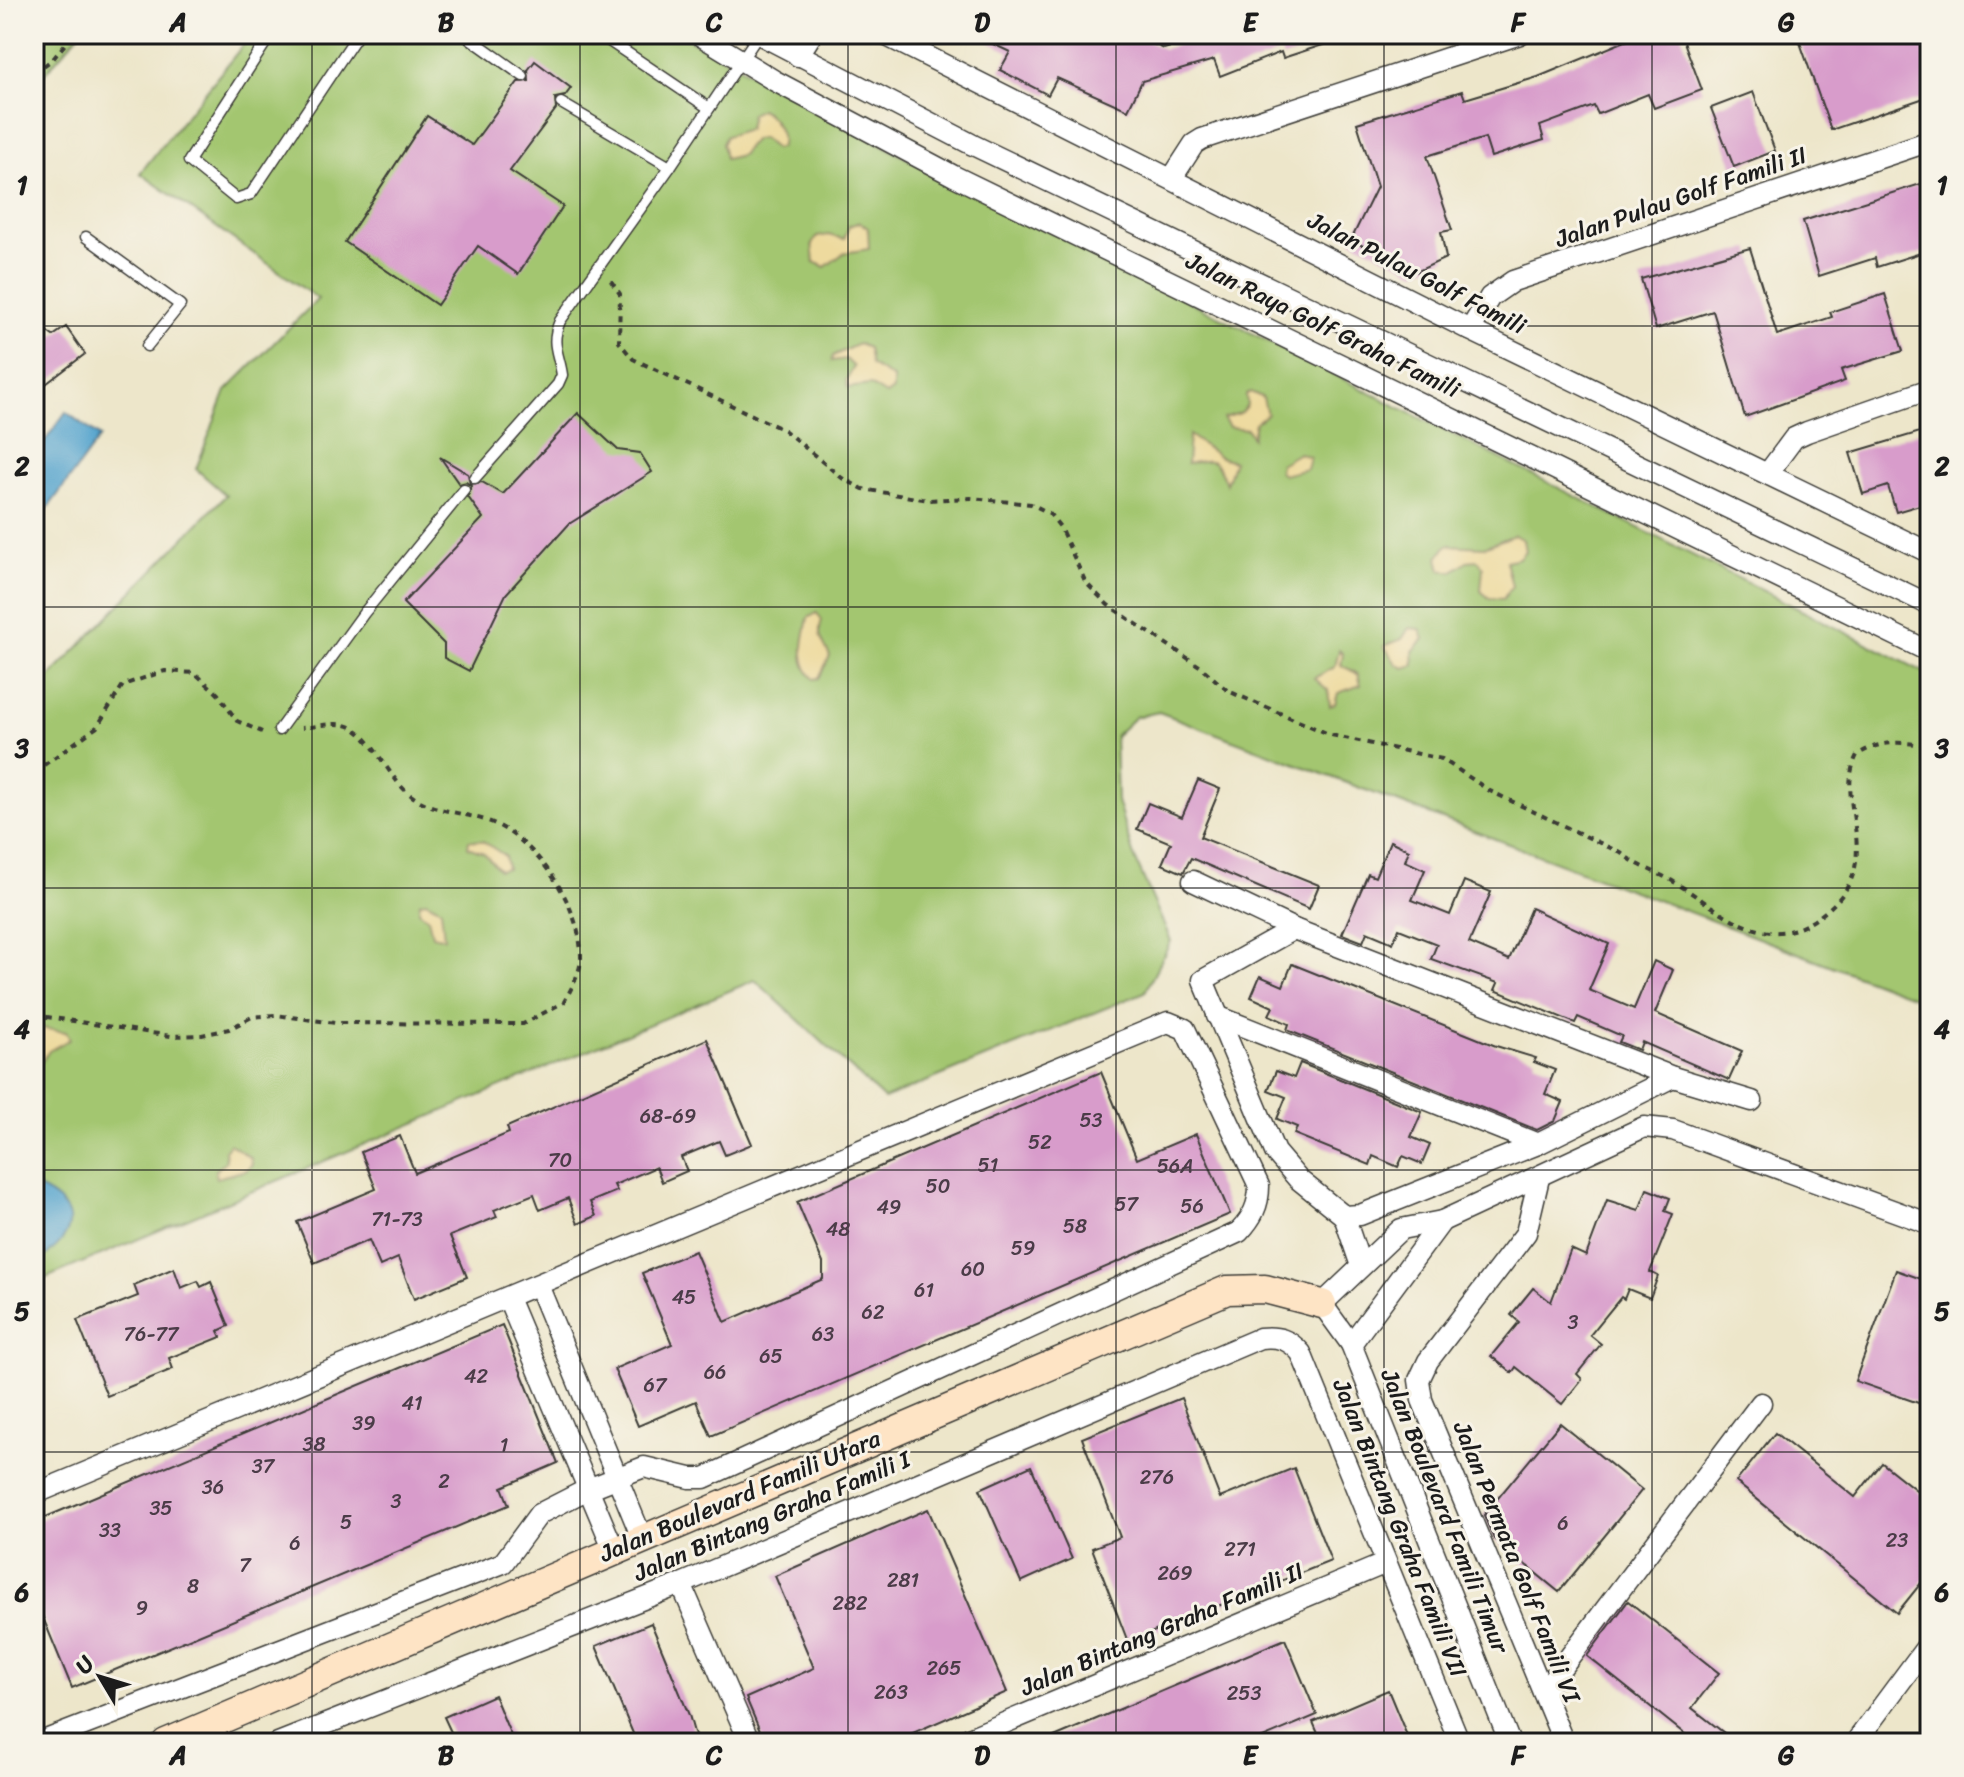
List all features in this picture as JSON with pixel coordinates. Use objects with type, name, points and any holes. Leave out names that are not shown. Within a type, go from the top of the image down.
[{"type":"street","name":"Jalan Raya Golf Graha Famili","points":[[698,34],[738,61],[954,176],[1930,652]]},
{"type":"street","name":"Jalan Raya Golf Graha Famili","points":[[759,34],[973,145],[1930,605]]},
{"type":"street","points":[[798,56],[812,34]]},
{"type":"street","name":"Jalan Pulau Golf Famili","points":[[883,34],[1470,330],[1930,553]]},
{"type":"street","points":[[1172,178],[1194,144],[1202,139],[1520,34]]},
{"type":"street","name":"Jalan Pulau Golf Famili II","points":[[1470,330],[1490,297],[1513,281],[1930,141]]},
{"type":"street","points":[[954,176],[973,145]]},
{"type":"street","points":[[1768,473],[1794,438],[1930,389]]},
{"type":"street","points":[[1193,881],[1294,929],[1673,1077],[1752,1101]]},
{"type":"street","points":[[1294,929],[1203,980],[1275,1152],[1298,1179],[1344,1216],[1361,1266]]},
{"type":"street","points":[[1217,1016],[1538,1144]]},
{"type":"street","points":[[34,1494],[1168,1022],[1185,1029],[1259,1186],[1259,1199],[1252,1217],[1239,1232],[719,1471],[696,1479],[644,1467],[588,1489],[544,1509],[503,1563],[37,1742]]},
{"type":"street","points":[[1344,1216],[1381,1208],[1538,1144],[1673,1077]]},
{"type":"street","points":[[1322,1304],[1406,1226],[1442,1221],[1644,1127],[1673,1130],[1930,1224]]},
{"type":"street","name":"Jalan Permata Golf Famili VI","points":[[1539,1178],[1526,1233],[1428,1361],[1419,1380],[1422,1400],[1564,1743]]},
{"type":"street","points":[[1351,1344],[1442,1221]]},
{"type":"street","points":[[538,1285],[642,1538]]},
{"type":"street","name":"Jalan Boulevard Famili Utara","points":[[166,1743],[1227,1290],[1265,1289],[1322,1304]]},
{"type":"street","points":[[508,1298],[614,1550]]},
{"type":"street","name":"Jalan Boulevard Famili Timur","points":[[1322,1304],[1351,1344],[1510,1743]]},
{"type":"street","name":"Jalan Bintang Graha Famili I","points":[[278,1743],[681,1584],[1260,1338],[1284,1339]]},
{"type":"street","name":"Jalan Bintang Graha Famili VII","points":[[1284,1339],[1301,1353],[1460,1743]]},
{"type":"street","points":[[1543,1692],[1761,1403]]},
{"type":"street","name":"Jalan Bintang Graha Famili II","points":[[957,1743],[1386,1563]]},
{"type":"street","points":[[681,1584],[750,1743]]},
{"type":"street","points":[[1855,1743],[1930,1642]]},
{"type":"lane","points":[[271,34],[189,161],[236,199],[251,194],[358,34]]},
{"type":"lane","points":[[464,34],[523,76]]},
{"type":"lane","points":[[599,34],[709,108]]},
{"type":"lane","points":[[475,478],[558,384],[562,375],[553,351],[554,335],[759,34]]},
{"type":"lane","points":[[561,103],[670,167]]},
{"type":"lane","points":[[86,237],[180,305],[147,346]]},
{"type":"lane","points":[[279,730],[364,613],[464,490]]},
{"type":"path","points":[[34,73],[53,59],[73,34]]},
{"type":"path","points":[[599,267],[620,294],[619,342],[633,359],[784,430],[842,478],[863,489],[928,500],[971,498],[1031,504],[1049,513],[1060,527],[1086,583],[1108,605],[1188,658],[1228,691],[1331,735],[1442,759],[1490,791],[1621,853],[1637,866],[1674,882],[1714,911],[1743,926],[1785,932],[1804,927],[1839,900],[1850,883],[1855,863],[1856,815],[1848,786],[1857,755],[1875,744],[1897,742],[1930,746]]},
{"type":"path","points":[[34,772],[97,727],[123,685],[165,671],[195,673],[218,694],[237,721],[257,732],[347,725],[367,739],[387,772],[410,795],[432,807],[493,823],[540,859],[566,901],[582,958],[564,1002],[523,1024],[335,1023],[276,1015],[252,1017],[229,1029],[202,1035],[171,1036],[34,1015]]},
{"type":"green space","points":[[34,34],[79,34],[34,86]]},
{"type":"green space","points":[[252,34],[679,34],[930,171],[1930,675],[1930,1003],[1159,712],[1135,717],[1115,736],[1117,801],[1133,854],[1171,941],[1145,992],[884,1099],[755,980],[34,1283],[34,693],[226,495],[196,469],[226,391],[318,299],[140,173]]},
{"type":"sand","points":[[760,109],[776,125],[781,136],[780,147],[775,149],[762,138],[754,139],[741,155],[725,159],[722,144],[726,136],[748,129],[751,114]]},
{"type":"sand","points":[[859,222],[868,228],[869,249],[844,253],[825,267],[814,262],[812,244],[817,237],[828,235],[844,239],[849,226]]},
{"type":"sand","points":[[858,344],[868,348],[871,365],[893,378],[893,390],[886,395],[870,385],[848,388],[846,381],[854,367],[846,359],[832,361],[833,356]]},
{"type":"sand","points":[[1251,392],[1263,398],[1267,414],[1255,423],[1252,438],[1247,429],[1229,427],[1223,418],[1240,413],[1247,405],[1246,394]]},
{"type":"sand","points":[[1189,435],[1220,457],[1234,461],[1226,484],[1216,464],[1203,461],[1187,464]]},
{"type":"sand","points":[[1299,453],[1310,457],[1307,469],[1283,475],[1279,472],[1280,464]]},
{"type":"sand","points":[[1514,535],[1523,540],[1525,551],[1519,558],[1506,561],[1512,586],[1503,599],[1489,598],[1481,591],[1483,567],[1478,560],[1467,561],[1452,572],[1441,570],[1438,558],[1447,545],[1484,547]]},
{"type":"sand","points":[[817,613],[822,620],[822,639],[830,656],[819,678],[814,679],[805,665],[803,650],[808,618]]},
{"type":"sand","points":[[1409,628],[1420,629],[1424,639],[1413,651],[1414,665],[1404,668],[1397,665],[1384,646],[1402,639]]},
{"type":"sand","points":[[1339,650],[1343,654],[1341,665],[1358,674],[1361,685],[1338,693],[1335,704],[1330,706],[1328,690],[1314,678],[1335,667]]},
{"type":"sand","points":[[469,840],[483,841],[505,856],[507,868],[499,870],[484,853],[468,847]]},
{"type":"sand","points":[[426,901],[441,909],[444,938],[432,935],[428,918],[419,911],[420,902]]},
{"type":"sand","points":[[41,1028],[66,1032],[70,1039],[49,1051],[40,1064],[34,1064],[34,1030]]},
{"type":"sand","points":[[230,1144],[251,1158],[252,1164],[247,1170],[216,1178],[215,1171],[226,1161],[225,1150]]},
{"type":"water","points":[[66,412],[100,437],[34,527],[34,456]]},
{"type":"water","points":[[34,1186],[62,1204],[69,1224],[59,1244],[34,1264]]},
{"type":"building","points":[[972,34],[1132,34],[1164,49],[1205,37],[1203,34],[1343,34],[1344,38],[1283,58],[1281,52],[1220,76],[1214,60],[1142,81],[1128,110],[1057,78],[1048,95],[1000,70],[1010,52]]},
{"type":"building","points":[[1626,34],[1681,34],[1702,90],[1654,108],[1648,94],[1598,114],[1594,106],[1540,126],[1544,140],[1491,157],[1485,138],[1427,156],[1452,230],[1441,232],[1446,258],[1416,272],[1351,240],[1377,187],[1357,123],[1462,91],[1465,99],[1538,77],[1628,40]]},
{"type":"building","points":[[1797,34],[1930,34],[1930,96],[1831,130]]},
{"type":"building","points":[[535,61],[571,88],[565,96],[555,98],[556,109],[510,171],[563,206],[518,274],[478,246],[437,305],[345,242],[427,116],[472,145],[518,82],[529,81],[528,70]]},
{"type":"building","points":[[1753,92],[1775,151],[1734,167],[1711,108]]},
{"type":"building","points":[[1930,181],[1930,250],[1877,267],[1875,258],[1819,276],[1803,221]]},
{"type":"building","points":[[1750,248],[1777,335],[1832,317],[1830,312],[1885,294],[1903,351],[1841,370],[1845,381],[1745,417],[1713,311],[1656,329],[1641,279]]},
{"type":"building","points":[[34,322],[53,336],[66,327],[85,354],[34,393]]},
{"type":"building","points":[[578,413],[618,450],[640,453],[652,472],[569,524],[506,594],[469,671],[444,658],[444,644],[403,603],[483,518],[468,497],[471,486],[466,482],[459,484],[440,457],[468,474],[470,484],[482,482],[503,494]]},
{"type":"building","points":[[1930,429],[1930,502],[1896,512],[1888,486],[1863,494],[1850,453]]},
{"type":"building","points":[[1198,780],[1220,789],[1200,837],[1319,885],[1309,909],[1191,858],[1183,873],[1162,864],[1171,843],[1137,829],[1148,803],[1182,817]]},
{"type":"building","points":[[1390,841],[1409,850],[1405,861],[1425,870],[1412,900],[1450,915],[1464,881],[1491,892],[1469,943],[1509,960],[1531,908],[1609,944],[1589,990],[1634,1009],[1654,961],[1673,970],[1655,1013],[1742,1051],[1729,1080],[1642,1042],[1639,1050],[1619,1042],[1622,1036],[1578,1017],[1575,1023],[1495,990],[1498,983],[1431,959],[1437,944],[1399,929],[1393,943],[1367,932],[1363,942],[1342,934],[1368,874],[1375,877]]},
{"type":"building","points":[[1292,964],[1496,1046],[1536,1058],[1534,1062],[1555,1070],[1545,1094],[1563,1102],[1555,1121],[1537,1130],[1287,1030],[1289,1024],[1269,1015],[1273,1007],[1251,997],[1260,976],[1283,986]]},
{"type":"building","points":[[707,1039],[752,1144],[725,1155],[719,1141],[681,1157],[687,1171],[662,1182],[656,1167],[614,1185],[617,1191],[590,1202],[596,1216],[578,1224],[568,1198],[540,1210],[534,1194],[494,1210],[497,1217],[450,1236],[467,1277],[414,1299],[398,1258],[380,1266],[369,1240],[314,1263],[297,1222],[376,1189],[361,1152],[400,1136],[415,1173],[509,1133],[507,1127]]},
{"type":"building","points":[[1300,1063],[1422,1112],[1411,1137],[1430,1145],[1422,1164],[1403,1156],[1398,1167],[1373,1156],[1370,1165],[1294,1134],[1297,1127],[1277,1119],[1286,1097],[1268,1090],[1276,1071],[1294,1078]]},
{"type":"building","points":[[1101,1072],[1137,1159],[1196,1134],[1230,1214],[711,1436],[696,1401],[638,1426],[614,1369],[672,1344],[642,1273],[695,1251],[725,1322],[823,1279],[823,1263],[797,1202]]},
{"type":"building","points":[[1647,1189],[1670,1198],[1665,1211],[1673,1214],[1650,1272],[1658,1276],[1650,1298],[1628,1289],[1624,1299],[1621,1297],[1590,1335],[1601,1344],[1577,1374],[1582,1379],[1562,1404],[1516,1367],[1512,1373],[1491,1356],[1519,1322],[1511,1315],[1533,1288],[1551,1302],[1571,1249],[1586,1256],[1607,1200],[1639,1210]]},
{"type":"building","points":[[174,1268],[181,1288],[198,1281],[201,1287],[211,1282],[229,1326],[218,1331],[221,1337],[169,1358],[173,1369],[107,1396],[77,1320],[138,1296],[134,1285]]},
{"type":"building","points":[[1896,1270],[1930,1282],[1930,1407],[1855,1381]]},
{"type":"building","points":[[502,1325],[558,1463],[502,1487],[509,1505],[72,1688],[34,1596],[34,1522]]},
{"type":"building","points":[[1181,1398],[1220,1498],[1294,1468],[1331,1561],[1128,1642],[1092,1548],[1120,1537],[1082,1438]]},
{"type":"building","points":[[1560,1423],[1642,1490],[1559,1592],[1494,1539],[1484,1515]]},
{"type":"building","points":[[1775,1433],[1855,1497],[1882,1463],[1930,1501],[1930,1572],[1897,1613],[1736,1482]]},
{"type":"building","points":[[1031,1466],[1072,1559],[1021,1582],[980,1489]]},
{"type":"building","points":[[928,1509],[1007,1692],[890,1743],[765,1743],[746,1698],[814,1668],[775,1576]]},
{"type":"building","points":[[1628,1601],[1719,1673],[1692,1708],[1737,1743],[1696,1743],[1587,1656]]},
{"type":"building","points":[[651,1623],[689,1715],[697,1743],[637,1743],[596,1646]]},
{"type":"building","points":[[1285,1639],[1317,1715],[1251,1743],[1040,1743]]},
{"type":"building","points":[[1388,1690],[1410,1743],[1322,1743],[1313,1722]]},
{"type":"building","points":[[494,1695],[514,1743],[456,1743],[444,1717]]}]
